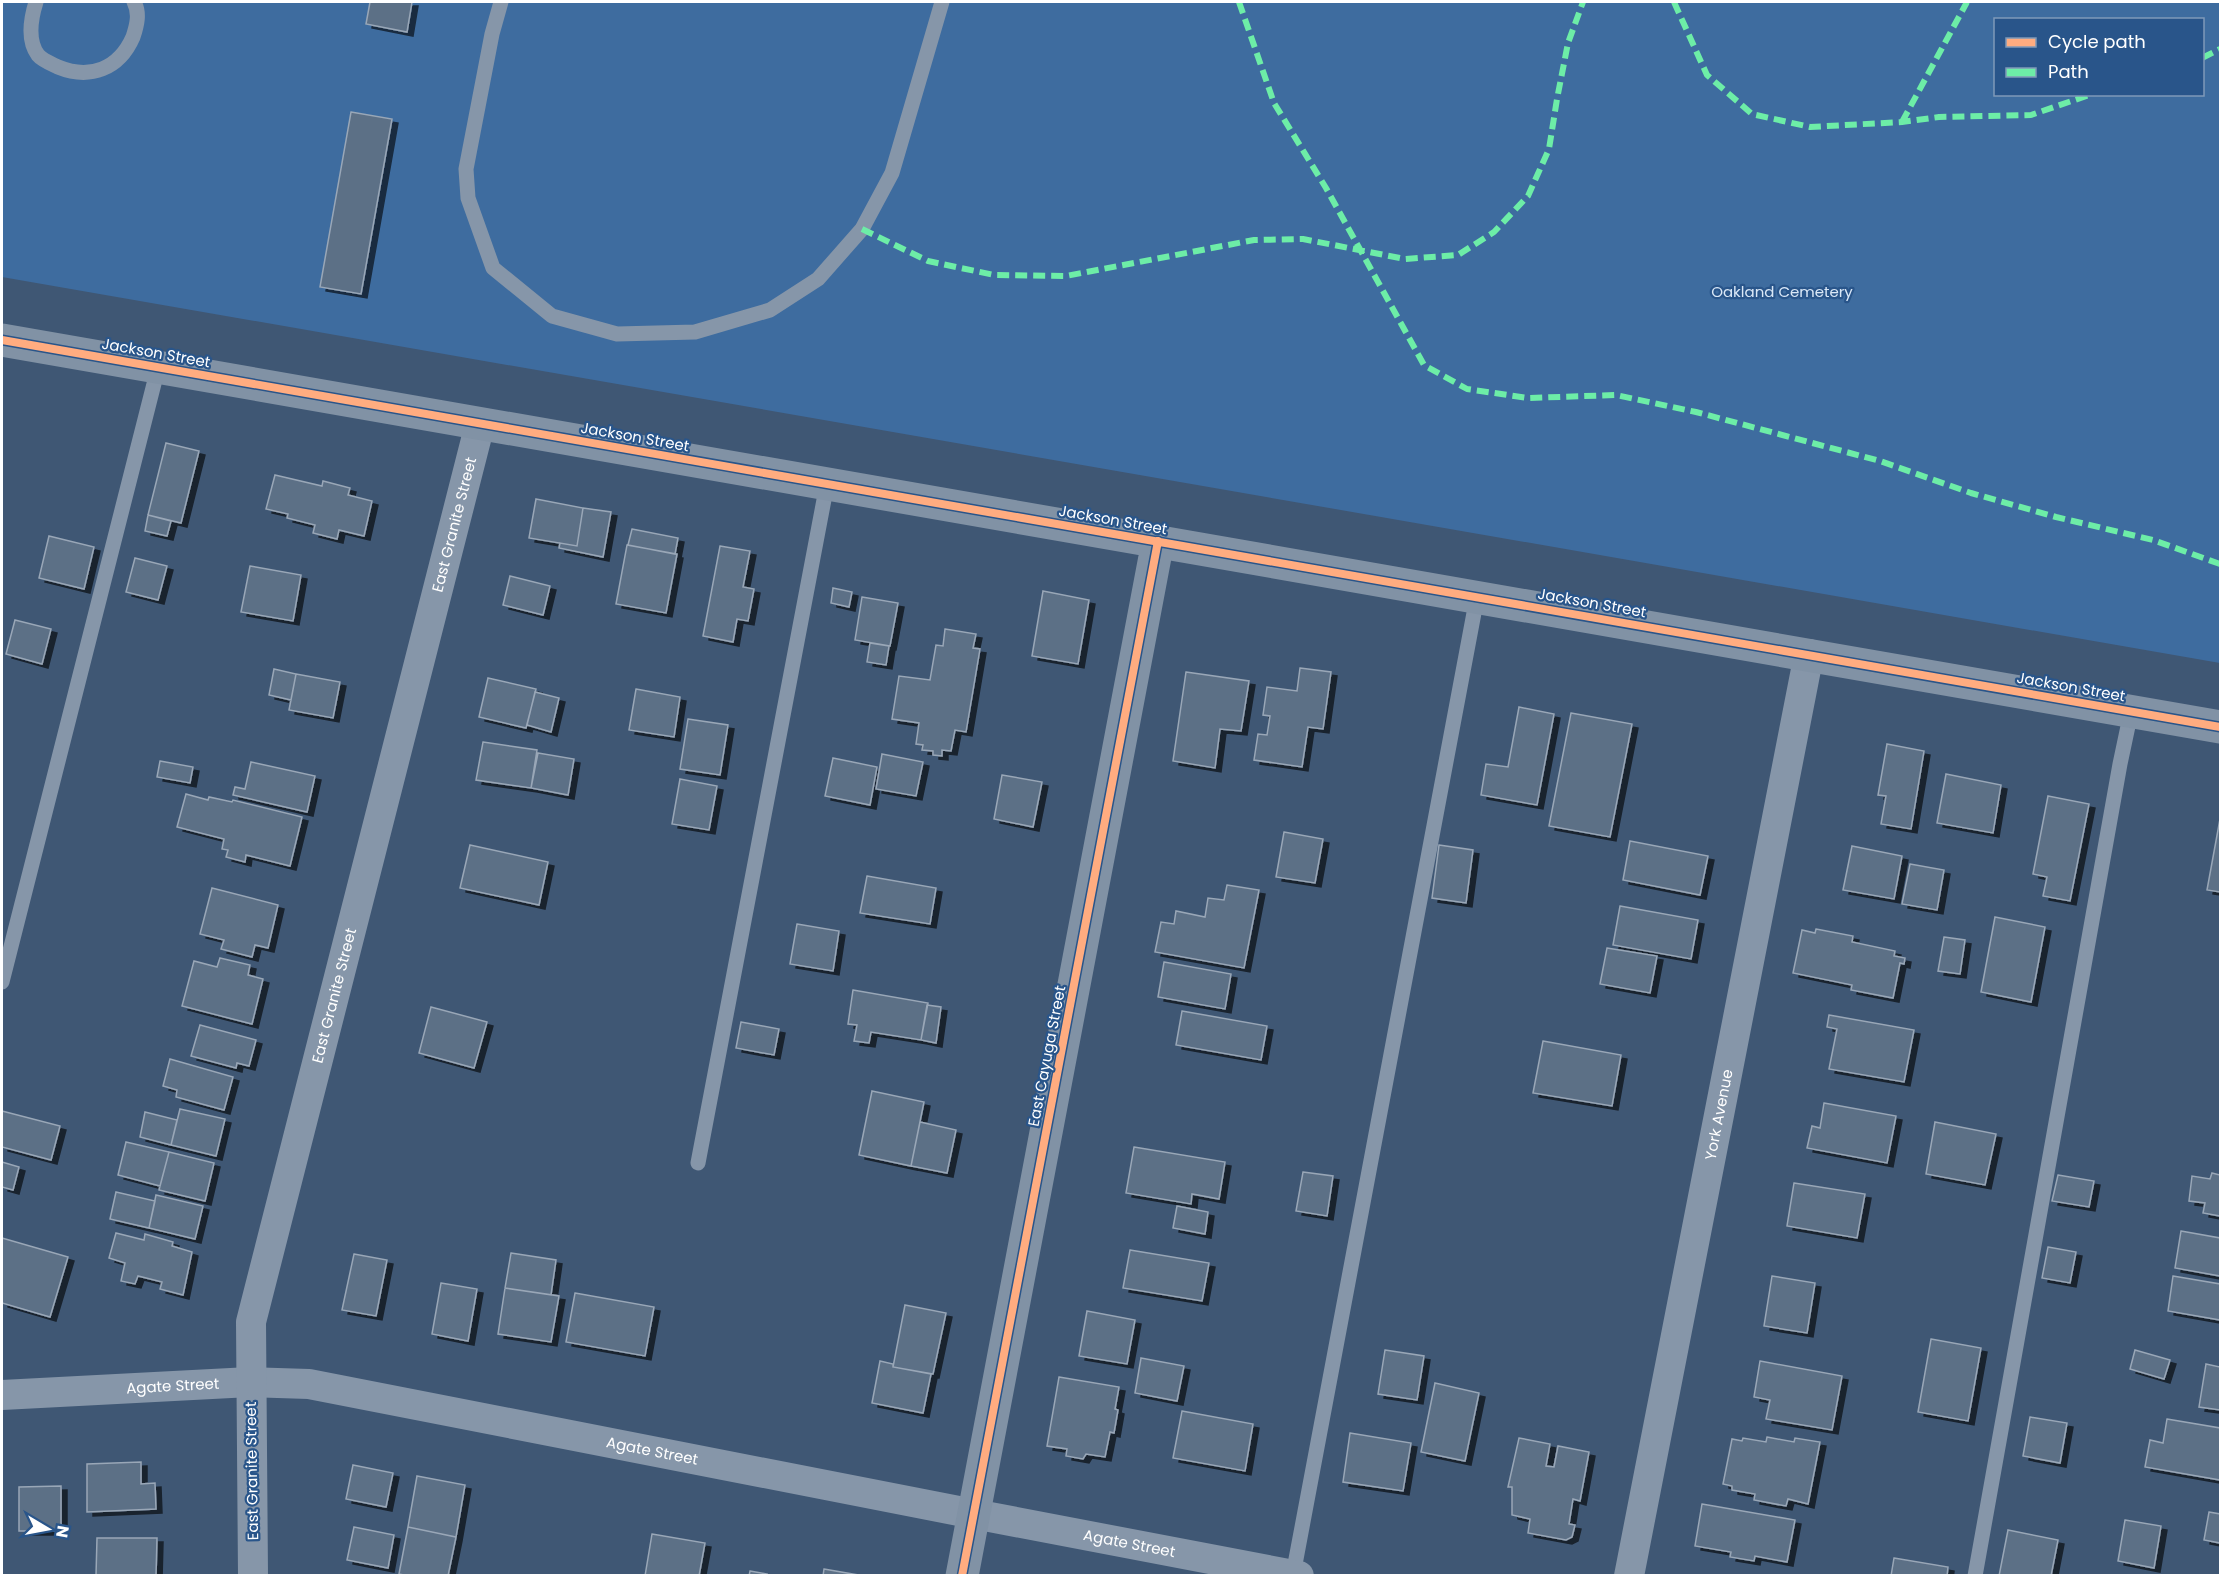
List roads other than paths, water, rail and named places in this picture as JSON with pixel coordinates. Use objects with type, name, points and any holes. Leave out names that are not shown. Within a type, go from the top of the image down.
[{"type":"street","name":"Jackson Street","points":[[2,340],[2220,727]]},
{"type":"street","name":"East Granite Street","points":[[253,1575],[251,1322],[480,424]]},
{"type":"street","name":"East Cayuga Street","points":[[962,1575],[1158,542]]},
{"type":"street","name":"York Avenue","points":[[1629,1575],[1809,654]]},
{"type":"street","name":"Agate Street","points":[[2,1395],[250,1382],[309,1384],[974,1515],[1296,1575]]},
{"type":"lane","points":[[36,2],[32,14],[31,38],[38,55],[53,65],[71,72],[94,73],[114,63],[129,45],[136,28],[138,9],[134,2]]},
{"type":"lane","points":[[501,2],[492,34],[466,168],[468,198],[493,268],[552,316],[617,334],[695,332],[770,310],[818,279],[862,230],[892,173],[942,2]]},
{"type":"lane","points":[[2,982],[158,368]]},
{"type":"lane","points":[[698,1163],[827,484]]},
{"type":"lane","points":[[1296,1575],[1476,597]]},
{"type":"lane","points":[[1975,1575],[2120,764],[2132,712]]},
{"type":"park label","name":"Oakland Cemetery","points":[[1782,292]]}]
